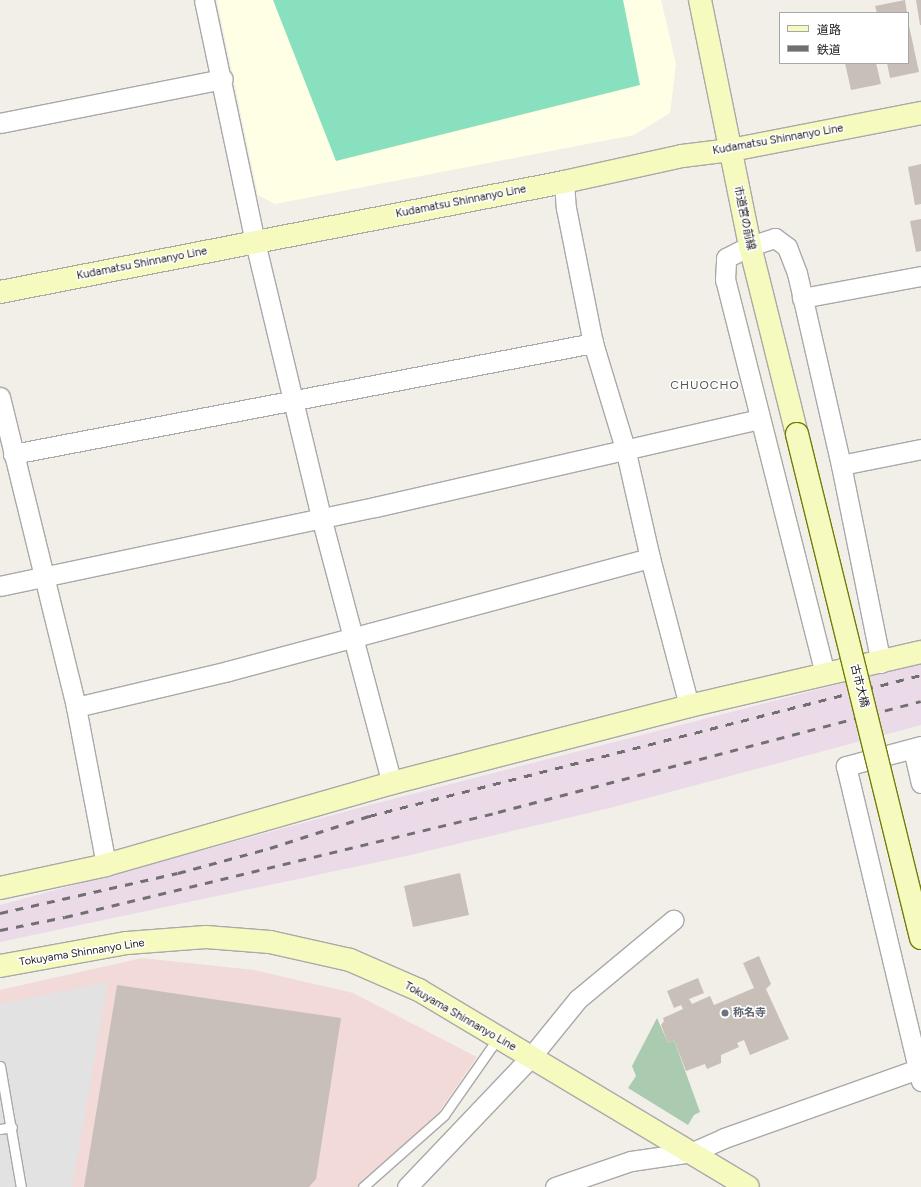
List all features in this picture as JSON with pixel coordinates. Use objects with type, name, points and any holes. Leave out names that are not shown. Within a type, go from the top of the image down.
[{"type":"street","points":[[204,0],[223,79],[255,242],[352,637],[392,783]]},
{"type":"street","name":"市道宮の前線","points":[[700,0],[750,246],[797,434]]},
{"type":"street","points":[[0,123],[223,79]]},
{"type":"street","name":"Kudamatsu Shinnanyo Line","points":[[0,292],[564,182],[682,156],[731,150],[921,113]]},
{"type":"street","points":[[564,182],[566,208],[593,343],[625,448],[650,558],[689,706]]},
{"type":"street","points":[[825,674],[725,280],[726,258],[750,246],[775,238],[787,247],[797,273],[841,465],[881,663]]},
{"type":"street","points":[[802,298],[921,276]]},
{"type":"street","points":[[13,454],[293,399],[593,343]]},
{"type":"street","points":[[0,398],[76,707],[106,865]]},
{"type":"street","points":[[0,586],[45,578],[322,517],[375,507],[625,448],[760,419]]},
{"type":"street","name":"古市大橋","points":[[797,434],[921,938]]},
{"type":"street","points":[[841,465],[921,449]]},
{"type":"street","points":[[76,707],[352,637],[650,558]]},
{"type":"street","points":[[0,888],[106,865],[392,783],[689,706],[825,674],[881,663],[921,652]]},
{"type":"street","points":[[555,1187],[631,1161],[693,1152],[724,1138],[920,1073],[846,766],[917,747],[921,783]]},
{"type":"street","points":[[407,1187],[530,1058],[578,999],[673,920]]},
{"type":"street","name":"Tokuyama Shinnanyo Line","points":[[0,966],[126,943],[206,937],[270,942],[350,960],[418,990],[530,1058],[693,1152],[748,1187]]},
{"type":"lane","points":[[363,1187],[444,1115],[498,1038]]},
{"type":"lane","points":[[0,1066],[12,1127],[21,1187]]},
{"type":"lane","points":[[0,1129],[12,1127]]},
{"type":"shaded area","points":[[217,0],[661,0],[676,64],[670,113],[634,135],[275,204],[258,195]]},
{"type":"shaded area","points":[[921,663],[921,725],[610,808],[402,857],[0,942],[0,905],[377,803]]},
{"type":"shaded area","points":[[142,958],[254,970],[353,993],[477,1057],[437,1115],[357,1187],[0,1187],[0,990]]},
{"type":"shaded area","points":[[108,982],[72,1187],[0,1187],[0,1004]]},
{"type":"shaded area","points":[[657,1018],[668,1043],[674,1040],[700,1112],[694,1115],[688,1125],[628,1088],[636,1076],[632,1066]]},
{"type":"green space","points":[[273,0],[623,0],[640,85],[336,161]]},
{"type":"building","points":[[905,0],[907,12],[877,12],[875,6]]},
{"type":"building","points":[[916,0],[921,0],[921,25],[920,25]]},
{"type":"building","points":[[909,26],[919,72],[890,78],[887,64],[909,64]]},
{"type":"building","points":[[845,64],[876,64],[881,84],[851,90]]},
{"type":"building","points":[[921,164],[921,204],[915,205],[908,167]]},
{"type":"building","points":[[921,219],[921,251],[916,252],[910,221]]},
{"type":"building","points":[[460,873],[469,915],[413,927],[404,886]]},
{"type":"building","name":"称名寺","points":[[759,956],[771,984],[766,989],[789,1039],[750,1055],[744,1040],[737,1043],[739,1047],[721,1055],[721,1063],[707,1069],[705,1064],[686,1071],[674,1040],[668,1043],[661,1025],[664,1021],[663,1018],[683,1009],[681,1005],[674,1008],[667,991],[698,978],[704,993],[689,999],[692,1004],[710,996],[714,1005],[754,988],[743,963]]},
{"type":"building","points":[[117,985],[341,1018],[316,1179],[309,1187],[84,1187]]},
{"type":"railway","points":[[0,913],[178,873],[270,848],[369,816],[921,675]]},
{"type":"railway","points":[[0,930],[65,917],[498,812],[921,701]]},
{"type":"place","name":"称名寺","points":[[725,1013]]},
{"type":"district","name":"CHUOCHO","points":[[705,386]]}]
